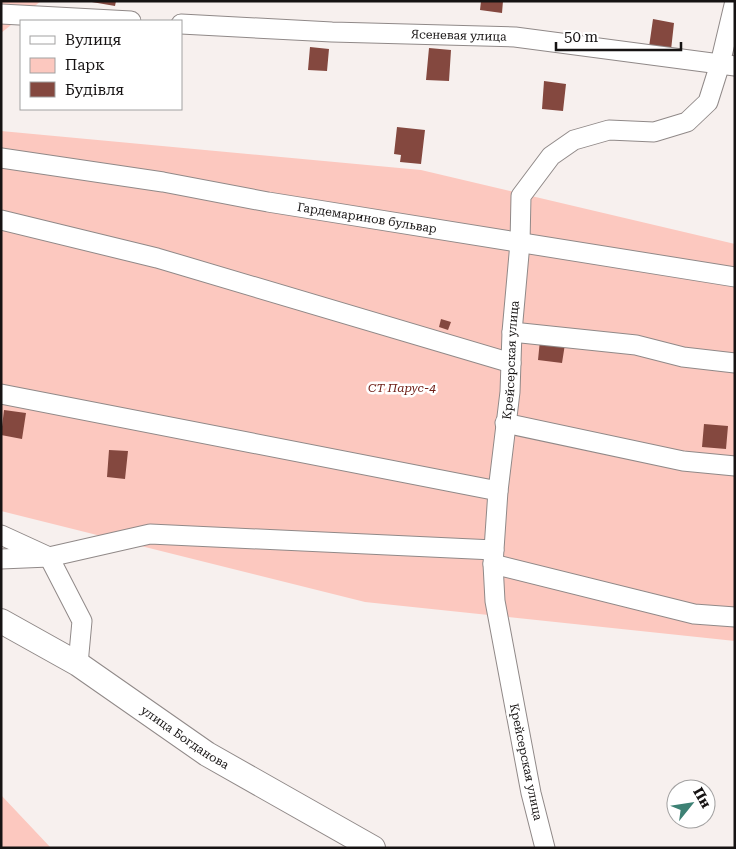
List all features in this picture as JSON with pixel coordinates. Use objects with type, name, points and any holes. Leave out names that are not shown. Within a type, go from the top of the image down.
[{"type":"main road","name":"улица Богданова","points":[[1,621],[78,664],[207,754],[373,848]]},
{"type":"street","name":"Крейсерская улица","points":[[545,848],[531,793],[497,610],[494,557],[498,491],[510,392],[512,332],[520,243],[521,196],[551,156],[574,140],[609,130],[654,132],[687,122],[708,102],[727,65],[734,1]]},
{"type":"street","points":[[1,14],[112,20]]},
{"type":"street","name":"Ясеневая улица","points":[[182,24],[332,32],[515,37],[727,65]]},
{"type":"street","name":"Гардемаринов бульвар","points":[[1,158],[163,182],[268,202],[735,277]]},
{"type":"street","points":[[1,220],[157,258],[511,363]]},
{"type":"street","points":[[512,332],[636,345],[683,358],[735,364]]},
{"type":"street","points":[[1,394],[498,491]]},
{"type":"street","points":[[505,423],[683,461],[735,466]]},
{"type":"street","points":[[1,559],[49,557],[150,534],[494,557],[694,614],[735,617]]},
{"type":"street","points":[[1,535],[49,557],[82,621],[78,664]]},
{"type":"green space","points":[[1,1],[41,1],[1,33]]},
{"type":"green space","name":"СТ Парус-4","points":[[1,131],[421,170],[735,244],[735,641],[365,602],[1,511]]},
{"type":"green space","points":[[1,795],[51,848],[1,848]]},
{"type":"building","points":[[86,1],[116,1],[115,6]]},
{"type":"building","points":[[481,1],[503,1],[502,13],[480,10]]},
{"type":"building","points":[[653,19],[674,23],[671,50],[649,47]]},
{"type":"building","points":[[310,47],[329,49],[327,71],[308,70]]},
{"type":"building","points":[[429,48],[451,50],[449,81],[426,80]]},
{"type":"building","points":[[544,81],[566,84],[563,111],[542,109]]},
{"type":"building","points":[[397,127],[425,130],[421,164],[400,162],[401,155],[394,154]]},
{"type":"building","points":[[441,319],[451,322],[448,330],[439,327]]},
{"type":"building","points":[[540,340],[565,344],[562,363],[538,360]]},
{"type":"building","points":[[4,410],[26,413],[22,439],[1,435]]},
{"type":"building","points":[[704,424],[728,426],[726,449],[702,447]]},
{"type":"building","points":[[109,450],[128,451],[125,479],[107,477]]}]
